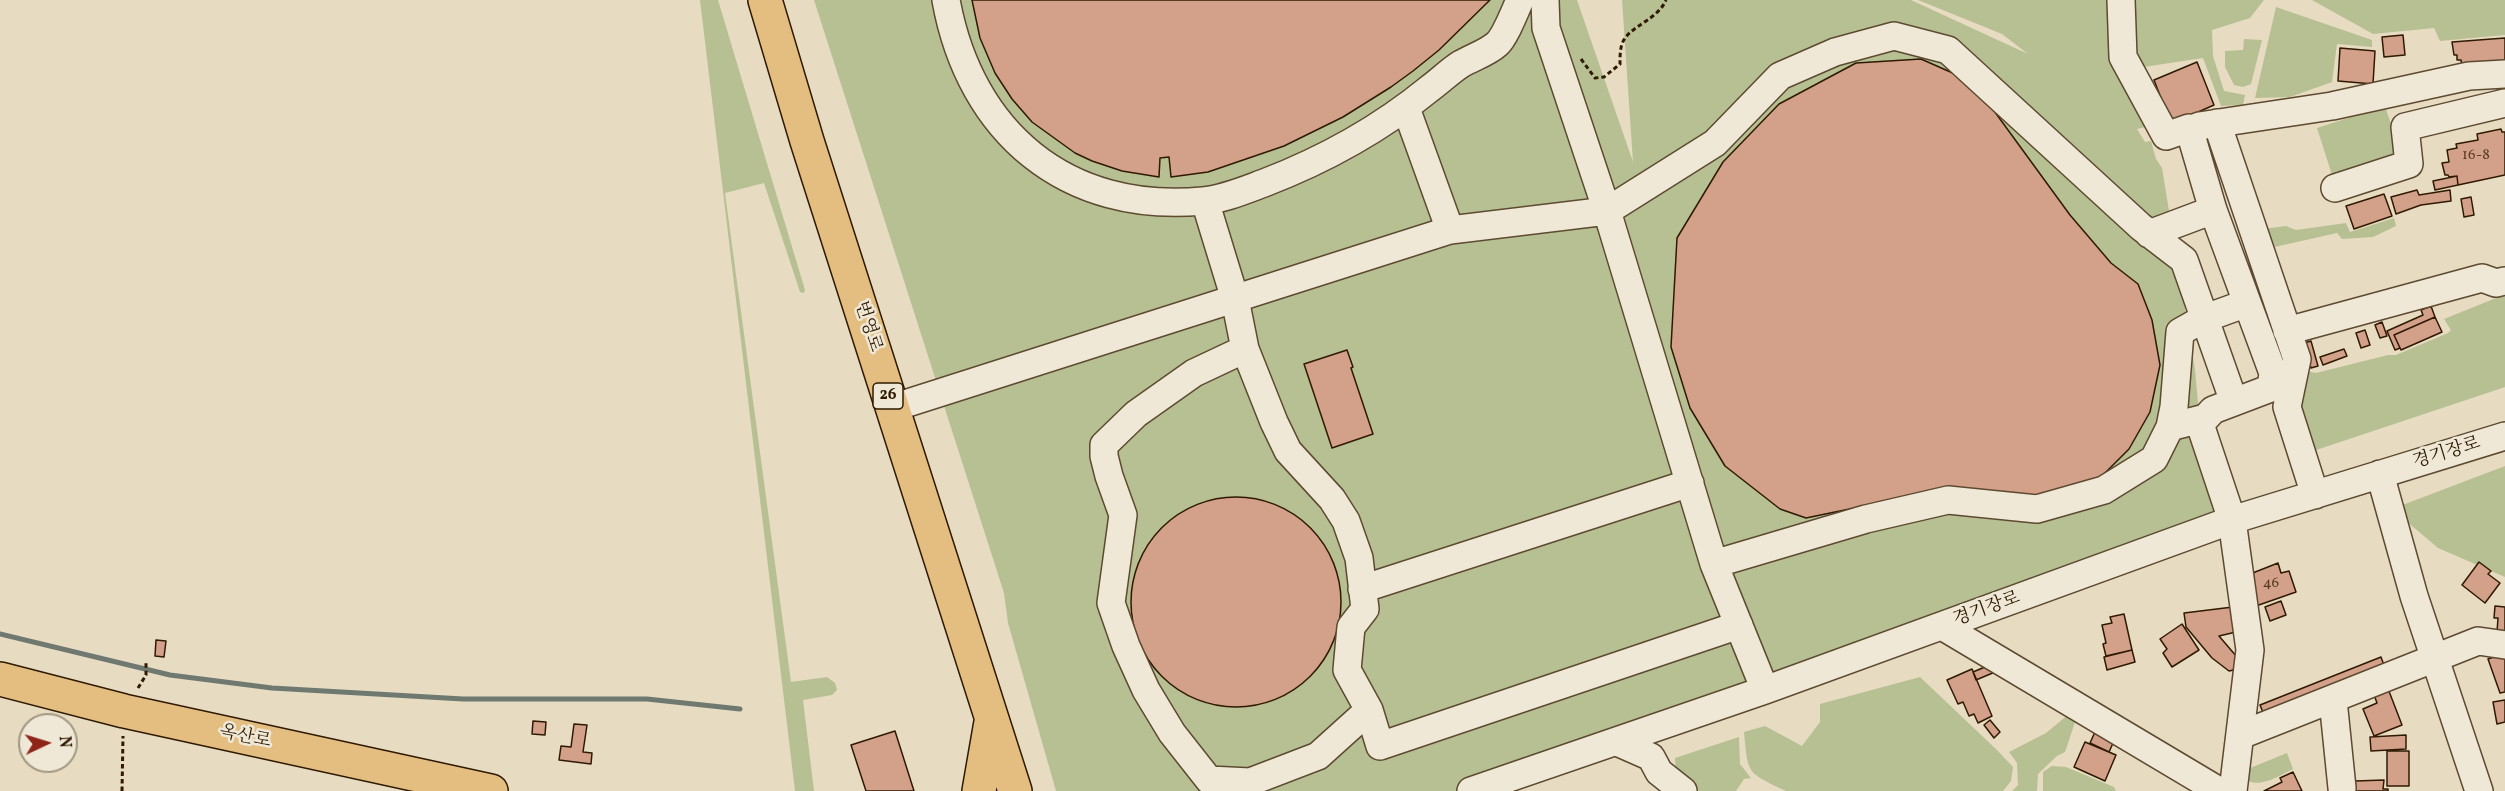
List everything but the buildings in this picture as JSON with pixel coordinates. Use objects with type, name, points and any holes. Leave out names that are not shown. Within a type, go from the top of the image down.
[{"type":"main road","name":"번영로","points":[[765,0],[807,141],[1015,791]]},
{"type":"main road","name":"옥산로","points":[[0,679],[124,711],[491,791]]},
{"type":"main road","points":[[979,791],[992,717]]},
{"type":"street","points":[[946,0],[959,52],[972,80],[1011,136],[1033,157],[1055,172],[1084,186],[1120,198],[1162,202],[1205,201],[1240,192],[1293,172],[1349,144],[1406,108],[1459,65],[1499,44],[1520,0]]},
{"type":"street","points":[[1545,0],[1546,28],[1607,211],[1714,564],[1765,690]]},
{"type":"street","points":[[2121,0],[2123,57],[2166,136],[2189,128],[2331,106],[2469,76],[2505,74]]},
{"type":"street","points":[[892,408],[1450,230],[1607,211],[1715,143],[1780,76],[1835,52],[1894,36],[1948,50],[2149,234],[2184,260],[2234,402]]},
{"type":"street","points":[[2335,188],[2409,164],[2405,127],[2505,103]]},
{"type":"street","points":[[1406,108],[1450,230]]},
{"type":"street","points":[[2217,123],[2297,359],[2286,407],[2315,495]]},
{"type":"street","points":[[2189,128],[2213,210],[2273,373],[2271,388],[2213,410],[2200,424],[2232,520],[2250,650],[2233,791]]},
{"type":"street","points":[[1205,201],[1234,299],[1245,349],[1274,422],[1288,451],[1332,499],[1346,521],[1359,558],[1365,609],[1352,627],[1347,670],[1368,710],[1380,746],[1739,625]]},
{"type":"street","points":[[2149,234],[2213,210]]},
{"type":"street","points":[[2287,331],[2482,279],[2496,283],[2505,281]]},
{"type":"street","points":[[1714,564],[1866,519],[1948,500],[2037,510],[2104,490],[2154,459],[2170,427],[2174,407],[2180,332],[2203,319],[2247,303]]},
{"type":"street","points":[[1245,349],[1194,373],[1136,414],[1104,445],[1109,476],[1123,515],[1111,603],[1119,628],[1146,690],[1172,733],[1209,780],[1250,782],[1318,756],[1368,710]]},
{"type":"street","points":[[2170,427],[2205,418]]},
{"type":"street","name":"경기장로","points":[[1471,791],[1765,690],[2232,520],[2505,436]]},
{"type":"street","points":[[2380,474],[2414,596],[2479,791]]},
{"type":"street","points":[[1362,589],[1690,483]]},
{"type":"street","points":[[1942,626],[2219,791]]},
{"type":"street","points":[[2241,735],[2478,641],[2505,645]]},
{"type":"street","points":[[2333,700],[2342,788]]},
{"type":"street","points":[[1617,742],[1651,757],[1659,772],[1683,791]]},
{"type":"path","points":[[1553,51],[1583,60],[1594,78],[1604,77],[1620,63],[1622,43],[1626,37],[1662,9],[1666,0]]},
{"type":"path","points":[[146,662],[146,675]]},
{"type":"path","points":[[122,791],[124,711]]},
{"type":"green space","points":[[700,0],[718,0],[805,290],[804,293],[800,292],[764,183],[725,193],[791,682],[827,677],[835,683],[837,690],[832,695],[803,700],[814,791],[795,791]]},
{"type":"green space","points":[[814,0],[1577,0],[1633,162],[1622,0],[1911,0],[2028,54],[2002,34],[1918,0],[2264,0],[2250,18],[2212,30],[2213,56],[2224,91],[2245,95],[2243,105],[2221,106],[2203,58],[2144,67],[2121,66],[2146,127],[2137,129],[2145,142],[2151,141],[2156,159],[2162,168],[2195,370],[2200,424],[2232,520],[1471,791],[1056,791],[1008,623],[1004,593]]},
{"type":"green space","points":[[2312,0],[2505,0],[2505,35],[2440,41],[2434,28],[2373,34]]},
{"type":"green space","points":[[2276,7],[2372,40],[2372,47],[2337,44],[2332,82],[2290,97],[2255,98]]},
{"type":"green space","points":[[2244,39],[2262,40],[2251,84],[2243,87],[2234,85],[2225,67],[2225,51],[2243,50]]},
{"type":"green space","points":[[2385,106],[2400,152],[2332,175],[2317,128]]},
{"type":"green space","points":[[2394,218],[2396,226],[2373,237],[2342,239],[2337,233],[2270,248],[2263,229],[2286,226],[2296,230],[2346,223],[2350,232]]},
{"type":"green space","points":[[2505,290],[2505,387],[2310,452],[2296,412],[2306,371],[2316,373],[2396,355],[2448,333],[2451,330],[2444,319],[2501,296]]},
{"type":"green space","points":[[2505,466],[2505,577],[2438,548],[2392,509]]},
{"type":"green space","points":[[1920,677],[2013,767],[2011,781],[2003,791],[1786,791],[1763,780],[1748,764],[1744,732],[1765,726],[1802,746],[1820,722],[1820,704]]},
{"type":"green space","points":[[2069,714],[2076,719],[2065,752],[2057,756],[2038,774],[2037,791],[2012,791],[2018,785],[2017,763],[2009,752],[2046,733]]},
{"type":"green space","points":[[1739,737],[1740,764],[1751,778],[1744,779],[1736,791],[1695,791],[1676,776],[1675,758]]},
{"type":"green space","points":[[2287,753],[2293,769],[2268,781],[2254,783],[2243,777],[2250,768]]},
{"type":"green space","points":[[2052,766],[2066,767],[2114,787],[2116,791],[2043,791],[2043,772]]},
{"type":"waterway","points":[[0,634],[170,675],[272,688],[463,699],[647,699],[740,709]]}]
